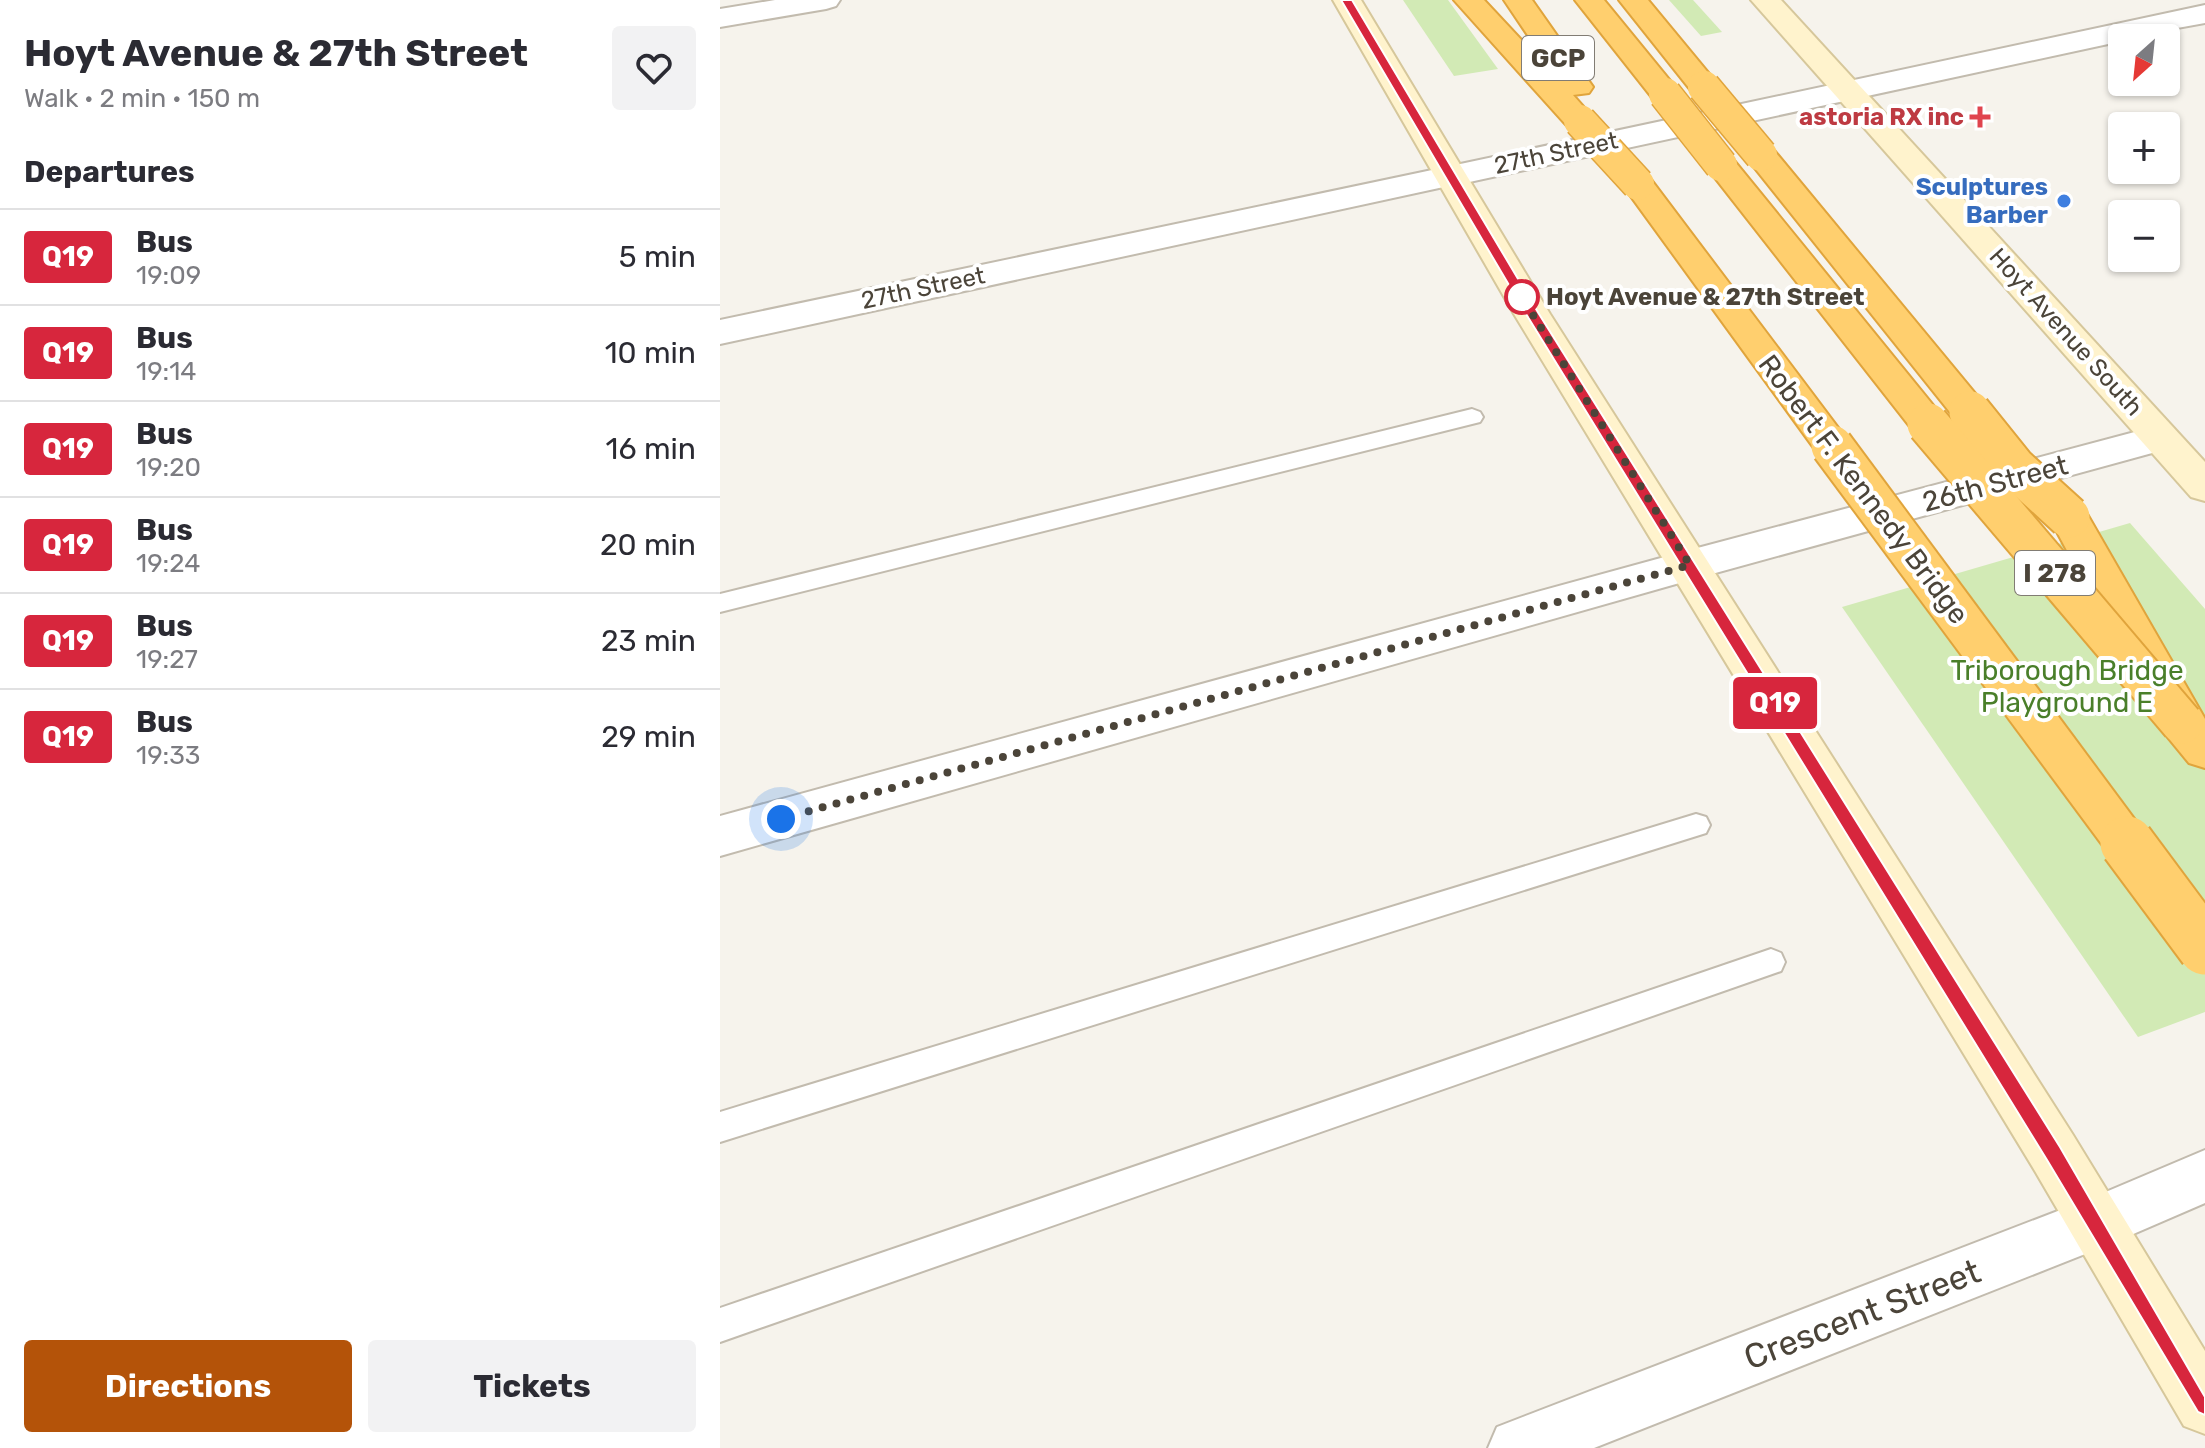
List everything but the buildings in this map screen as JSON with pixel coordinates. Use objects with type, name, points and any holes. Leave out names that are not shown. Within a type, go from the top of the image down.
[{"type":"highway","points":[[1468,0],[1589,118]]},
{"type":"highway","name":"GCP","points":[[1518,0],[1589,118]]},
{"type":"highway","name":"I 278","points":[[1589,0],[1928,424],[2193,736]]},
{"type":"highway","points":[[1633,0],[1715,84],[1981,408],[2015,468],[2069,517],[2193,736]]},
{"type":"highway","points":[[1656,0],[1715,84]]},
{"type":"highway","name":"Robert F. Kennedy Bridge","points":[[1589,118],[2205,948]]},
{"type":"main road","points":[[1347,0],[1532,314],[2054,1153],[2205,1405]]},
{"type":"main road","name":"Hoyt Avenue South","points":[[1765,0],[2205,487]]},
{"type":"street","points":[[720,18],[826,0]]},
{"type":"street","name":"27th Street","points":[[720,332],[2205,14]]},
{"type":"street","name":"26th Street","points":[[720,836],[1690,565],[2161,438]]},
{"type":"street","name":"Crescent Street","points":[[1518,1448],[2094,1224],[2205,1176]]},
{"type":"lane","points":[[720,603],[1472,417]]},
{"type":"lane","points":[[720,1127],[1696,825]]},
{"type":"lane","points":[[720,1325],[1771,962]]},
{"type":"green space","points":[[1403,0],[1448,0],[1498,69],[1454,76]]},
{"type":"green space","points":[[1669,0],[1693,0],[1722,32],[1701,36]]},
{"type":"green space","name":"Triborough Bridge Playground E","points":[[2130,523],[2205,609],[2205,1012],[2138,1037],[1842,607]]},
{"type":"bus line","name":"Q19","points":[[1347,0],[1532,314],[2054,1153],[2205,1405]]},
{"type":"place","name":"astoria RX inc","points":[[1980,117]]},
{"type":"place","name":"Sculptures Barber","points":[[2064,201]]},
{"type":"place","name":"Hoyt Avenue & 27th Street","points":[[1522,297]]},
{"type":"route","points":[[781,819],[1690,565],[1516,288],[1522,297]]}]
